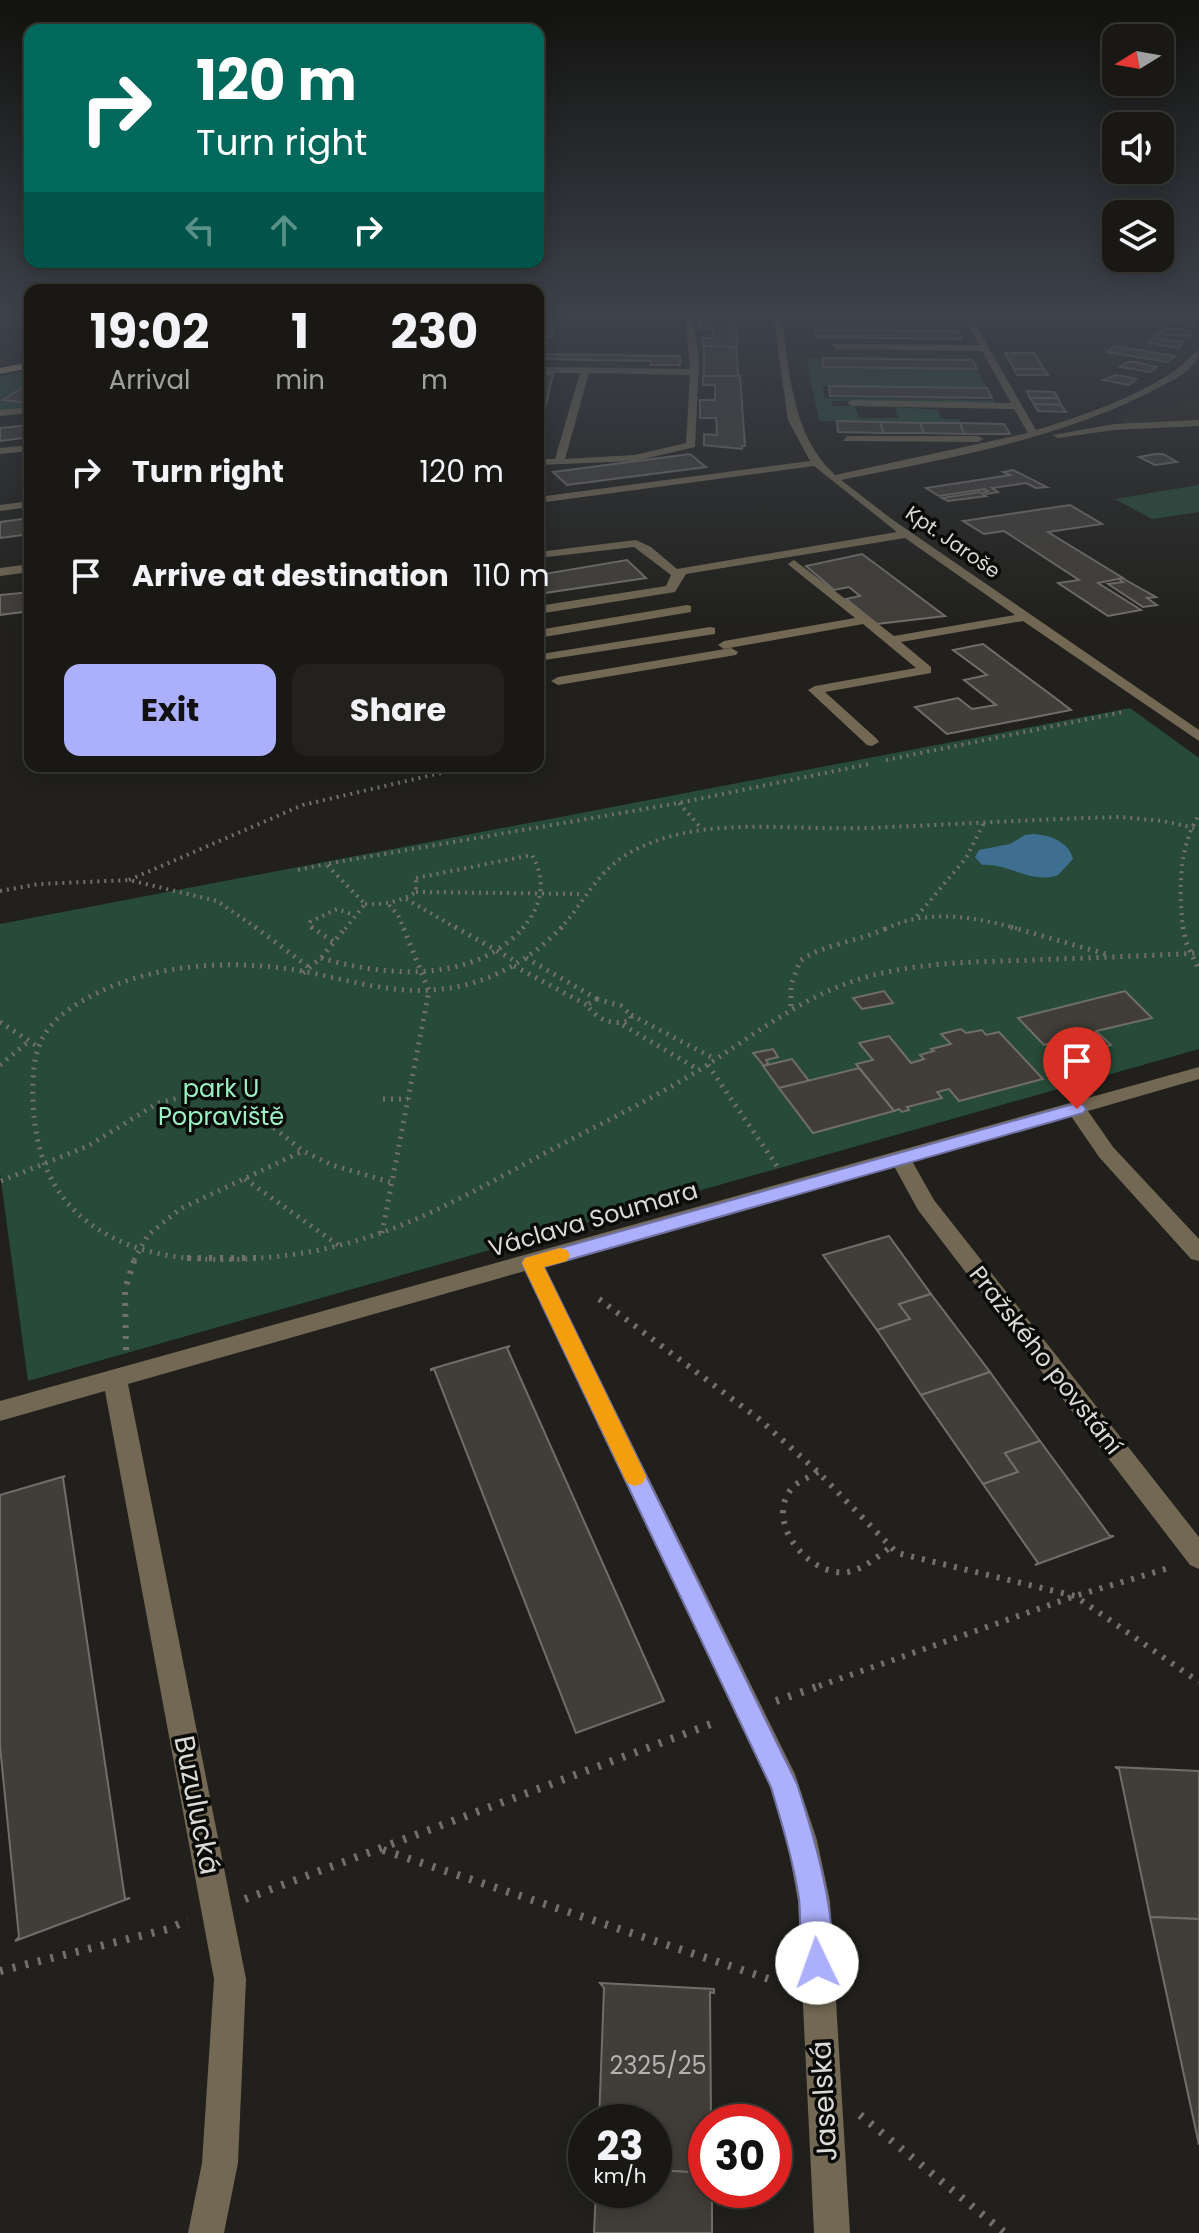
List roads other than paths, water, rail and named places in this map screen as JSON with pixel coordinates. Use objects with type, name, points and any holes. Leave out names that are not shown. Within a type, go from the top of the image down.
[{"type":"street","points":[[559,462],[571,419]]},
{"type":"street","points":[[544,462],[615,460],[668,454],[691,445],[692,419]]},
{"type":"street","name":"Kpt. Jaroše","points":[[793,419],[816,463],[833,479],[1199,737]]},
{"type":"street","points":[[1024,419],[1034,435]]},
{"type":"street","points":[[833,479],[1014,440],[1076,419]]},
{"type":"street","points":[[1034,435],[1199,423]]},
{"type":"street","points":[[847,439],[1014,440]]},
{"type":"street","points":[[0,451],[24,449]]},
{"type":"street","points":[[544,499],[816,463]]},
{"type":"street","points":[[0,508],[24,505]]},
{"type":"street","points":[[671,589],[682,571],[908,534]]},
{"type":"street","points":[[544,554],[636,543],[648,549],[661,566],[678,574]]},
{"type":"street","points":[[794,564],[926,670],[810,685],[872,742]]},
{"type":"street","points":[[0,572],[24,569]]},
{"type":"street","points":[[558,681],[731,652],[671,589]]},
{"type":"street","points":[[544,609],[671,589]]},
{"type":"street","points":[[544,633],[687,609]]},
{"type":"street","points":[[891,640],[1025,617]]},
{"type":"street","points":[[724,645],[866,620]]},
{"type":"street","points":[[544,658],[710,631]]},
{"type":"street","name":"Václava Soumara","points":[[0,1411],[793,1190],[1199,1073]]},
{"type":"street","points":[[1077,1109],[1106,1152],[1199,1253]]},
{"type":"street","name":"Pražského povstání","points":[[900,1158],[926,1205],[1199,1557]]},
{"type":"street","name":"Jaselská","points":[[532,1263],[784,1784],[802,1840],[814,1901],[832,2233]]},
{"type":"street","name":"Buzulucká","points":[[122,1379],[230,1979],[220,2163],[206,2233]]},
{"type":"water","points":[[1025,835],[1058,840],[1071,853],[1073,859],[1058,875],[1030,876],[1002,867],[982,865],[975,857],[979,850],[1010,844]]},
{"type":"park label","name":"park U Popraviště","points":[[221,1102]]}]
